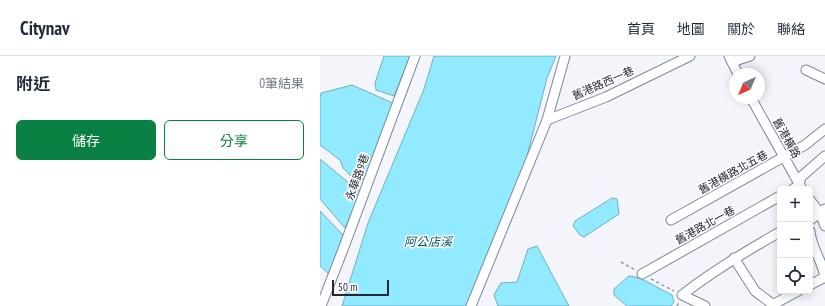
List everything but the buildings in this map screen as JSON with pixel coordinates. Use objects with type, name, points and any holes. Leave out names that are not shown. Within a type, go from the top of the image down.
[{"type":"street","name":"永華路9巷","points":[[321,306],[415,56]]},
{"type":"street","points":[[471,306],[547,120],[564,56]]},
{"type":"street","name":"舊港路西一巷","points":[[547,120],[606,97],[690,56]]},
{"type":"street","points":[[735,68],[730,59],[750,56]]},
{"type":"street","points":[[806,70],[825,79]]},
{"type":"street","name":"舊港橫路","points":[[754,104],[784,158],[797,186]]},
{"type":"street","name":"舊港橫路北五巷","points":[[671,220],[784,158],[805,145],[825,129]]},
{"type":"street","points":[[799,186],[801,177],[825,156]]},
{"type":"street","name":"舊港路北一巷","points":[[642,274],[777,198]]},
{"type":"street","points":[[813,203],[822,211],[825,226]]},
{"type":"street","points":[[813,218],[822,211]]},
{"type":"street","points":[[705,306],[682,295],[708,275],[734,258],[777,234]]},
{"type":"street","points":[[813,244],[824,268],[825,277],[813,283]]},
{"type":"street","points":[[734,258],[755,291],[774,305],[793,294]]},
{"type":"path","points":[[621,262],[682,295],[677,306]]},
{"type":"water","points":[[384,56],[410,56],[394,96],[376,90],[375,83]]},
{"type":"water","name":"阿公店溪","points":[[434,56],[556,56],[547,78],[525,164],[472,306],[342,306],[368,223],[424,89]]},
{"type":"water","points":[[352,85],[393,103],[367,172],[359,184],[343,168],[340,160],[320,145],[321,93]]},
{"type":"water","points":[[320,159],[361,193],[345,228],[320,199]]},
{"type":"water","points":[[612,198],[617,199],[619,214],[584,237],[580,235],[573,226],[575,221]]},
{"type":"water","points":[[320,211],[343,235],[329,274],[320,266]]},
{"type":"water","points":[[537,246],[569,306],[498,306],[494,295],[501,283],[517,282],[528,249]]},
{"type":"water","points":[[629,276],[640,278],[672,295],[674,302],[671,306],[627,306],[614,295],[614,289]]}]
